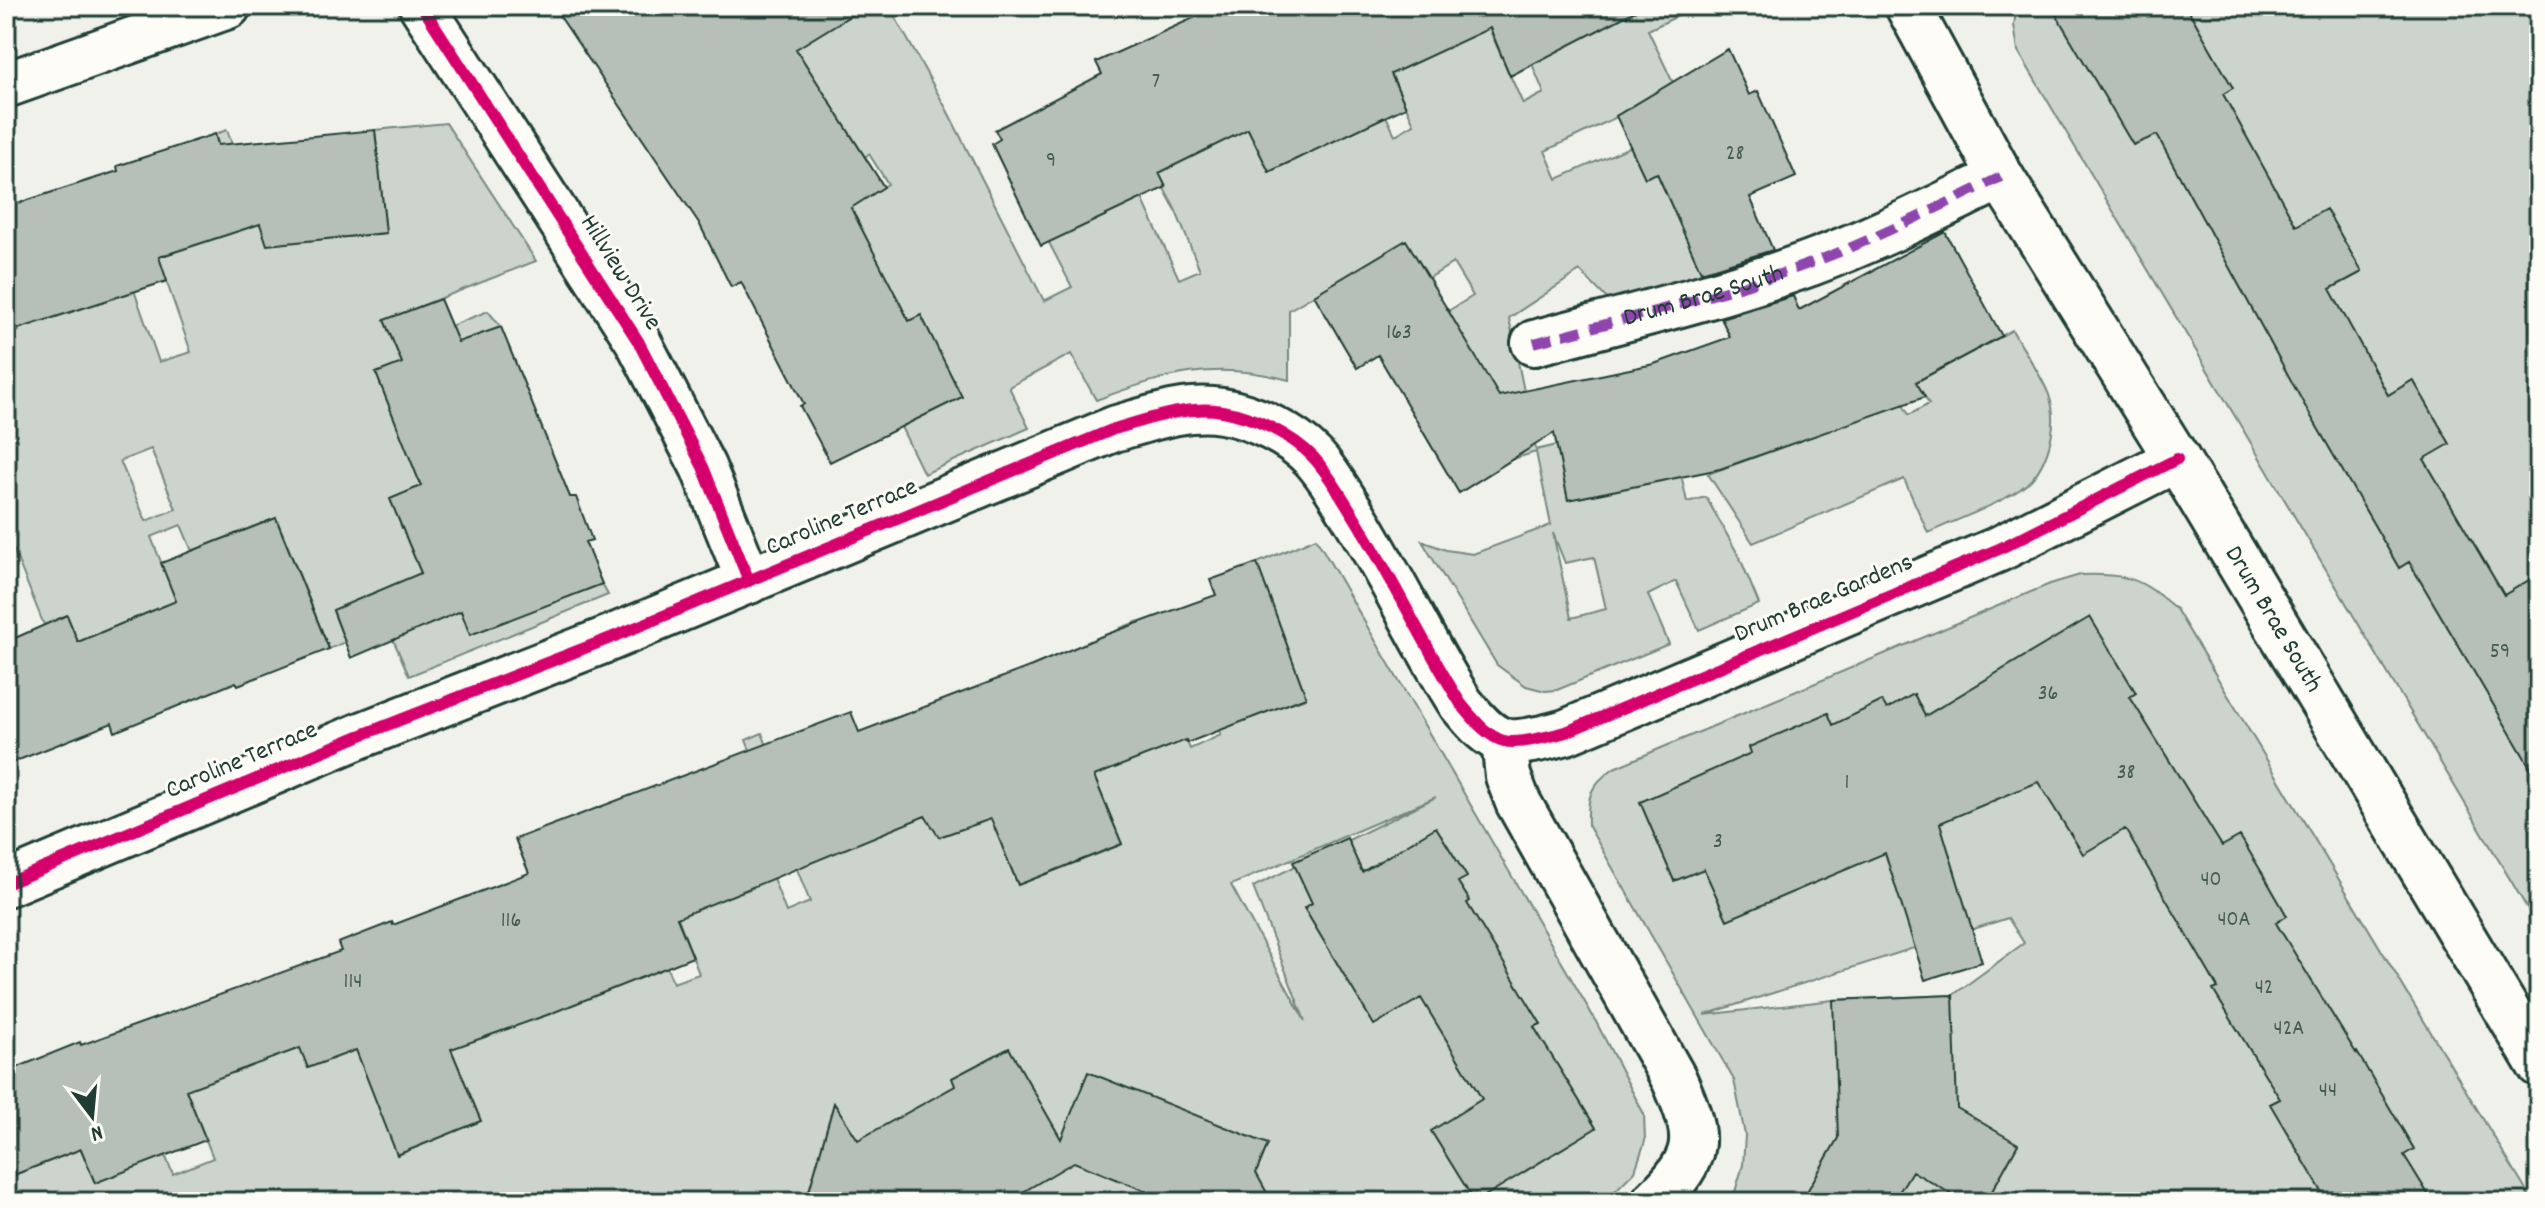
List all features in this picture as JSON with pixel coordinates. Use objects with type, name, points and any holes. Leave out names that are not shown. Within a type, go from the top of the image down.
[{"type":"street","points":[[6,85],[228,6]]},
{"type":"street","name":"Hillview Drive","points":[[422,6],[638,341],[703,467],[749,581]]},
{"type":"street","name":"Drum Brae South","points":[[1908,6],[2001,177],[2177,459],[2539,1064]]},
{"type":"street","name":"Drum Brae South","points":[[1534,343],[1706,297],[1810,263],[1875,238],[2001,177]]},
{"type":"street","name":"Caroline Terrace","points":[[6,884],[359,736],[608,639],[1114,429],[1196,409],[1222,411],[1246,418],[1281,434],[1313,457],[1364,532],[1453,691],[1492,734]]},
{"type":"street","name":"Drum Brae Gardens","points":[[1492,734],[1537,739],[1566,732],[1999,549],[2177,459]]},
{"type":"street","points":[[1492,734],[1518,802],[1674,1079],[1688,1111],[1694,1135],[1689,1161],[1671,1186],[1654,1202]]},
{"type":"shaded area","points":[[762,6],[889,6],[947,110],[1044,301],[1072,287],[1044,233],[1077,229],[1125,206],[1094,93],[1179,279],[1200,270],[1175,209],[1150,162],[1233,97],[1269,172],[1299,158],[1370,82],[1395,135],[1414,124],[1391,74],[1479,6],[1523,104],[1544,93],[1515,23],[1544,6],[1699,6],[1648,30],[1676,89],[1545,151],[1557,179],[1643,141],[1635,156],[1645,177],[1657,173],[1698,265],[1767,236],[1770,246],[1685,283],[1609,301],[1580,271],[1509,318],[1536,450],[1557,445],[1568,500],[1664,479],[1670,423],[1687,502],[1706,497],[1740,558],[1759,604],[1699,630],[1676,581],[1648,595],[1669,644],[1557,690],[1545,691],[1526,686],[1497,665],[1422,541],[1446,550],[1473,554],[1551,525],[1536,452],[1513,459],[1484,414],[1432,446],[1411,411],[1482,369],[1448,311],[1473,296],[1453,263],[1429,278],[1406,241],[1289,310],[1289,380],[1237,371],[1191,373],[1145,383],[1096,400],[1071,354],[1009,387],[1029,428],[924,474],[901,427],[961,397],[921,315],[909,321],[841,214],[888,184],[869,154],[865,157]],"holes":[[[1553,533],[1565,563],[1594,557],[1606,609],[1571,618]]]},
{"type":"shaded area","points":[[2017,6],[2539,6],[2539,928],[2018,51],[2014,25]]},
{"type":"shaded area","points":[[446,123],[536,261],[385,320],[396,348],[488,311],[501,327],[376,373],[421,485],[463,468],[473,497],[455,505],[473,553],[444,567],[470,634],[602,584],[608,595],[409,676],[373,593],[333,611],[345,642],[329,649],[276,518],[192,551],[181,525],[151,537],[213,691],[203,695],[166,605],[78,642],[67,616],[44,625],[6,531],[6,335],[19,331],[12,309],[47,298],[53,318],[86,307],[80,288],[114,275],[83,182],[95,178],[159,362],[191,352],[158,257],[246,228],[215,134],[227,130],[268,244],[386,233],[375,130]],"holes":[[[151,449],[176,509],[146,521],[120,461]],[[438,479],[448,504],[400,523],[391,499]]]},
{"type":"shaded area","points":[[1839,289],[1909,415],[1929,404],[1916,382],[2012,330],[2041,378],[2052,407],[2049,447],[2029,482],[1997,502],[1928,533],[1904,479],[1753,543],[1708,474],[1872,415],[1829,294]]},
{"type":"shaded area","points":[[1316,538],[1594,1018],[1644,1114],[1645,1141],[1635,1171],[1611,1195],[1599,1202],[6,1202],[6,1178],[81,1149],[95,1183],[150,1120],[173,1174],[213,1158],[186,1089],[300,1047],[356,1049],[398,1155],[480,1121],[458,1067],[414,1082],[390,1021],[651,925],[673,983],[699,974],[677,915],[753,888],[743,861],[765,857],[786,912],[810,902],[746,740],[762,733],[806,842],[919,811],[882,722],[899,716],[944,835],[1007,788],[1027,837],[1002,846],[1018,885],[1121,845],[1094,776],[1167,747],[1120,628],[1139,621],[1190,749],[1221,735],[1210,706],[1274,682],[1283,706],[1306,698],[1257,563]],"holes":[[[1436,797],[1253,887],[1305,1021],[1231,885]]]},
{"type":"shaded area","points":[[2080,575],[2122,577],[2142,584],[2176,609],[2533,1202],[1732,1202],[1743,1165],[1745,1135],[1734,1080],[1588,825],[1588,806],[1595,786],[1614,768],[2050,584]],"holes":[[[2008,918],[2024,943],[1953,995],[1833,1000],[1704,1015]]]},
{"type":"building","points":[[553,6],[866,6],[796,49],[884,187],[851,208],[909,321],[921,315],[962,397],[830,462],[800,406],[804,404],[741,282],[731,287],[699,223]]},
{"type":"building","points":[[1220,6],[1645,6],[1510,76],[1490,28],[1391,74],[1406,107],[1269,172],[1248,129],[1159,173],[1166,187],[1041,246],[992,144],[1000,139],[995,130],[1102,74],[1096,62]]},
{"type":"building","points":[[2051,6],[2186,6],[2233,88],[2223,94],[2296,226],[2326,209],[2362,272],[2330,289],[2388,395],[2413,380],[2450,444],[2424,459],[2504,595],[2539,574],[2539,782],[2409,562],[2399,568],[2305,406],[2157,135],[2133,145]]},
{"type":"building","points":[[1728,49],[1749,95],[1758,91],[1796,177],[1750,197],[1773,250],[1701,272],[1657,173],[1645,178],[1616,116]]},
{"type":"building","points":[[375,130],[386,233],[267,245],[260,224],[159,257],[167,281],[6,333],[6,207],[118,171],[117,166],[215,134],[218,145]]},
{"type":"building","points":[[1945,232],[2002,336],[1916,382],[1925,397],[1720,469],[1568,500],[1554,433],[1459,493],[1378,355],[1357,368],[1314,295],[1406,240],[1499,396],[1654,364],[1730,337],[1721,318],[1793,296],[1799,310]]},
{"type":"building","points":[[440,299],[458,342],[501,327],[570,497],[576,497],[592,540],[585,542],[602,584],[470,635],[461,611],[351,658],[333,610],[421,573],[390,499],[421,486],[376,373],[402,363],[384,320]]},
{"type":"building","points":[[276,518],[329,649],[238,685],[236,682],[115,732],[112,723],[6,765],[6,642],[67,615],[78,642],[176,601],[161,563]]},
{"type":"building","points":[[1257,563],[1306,697],[1094,776],[1122,844],[1018,885],[991,819],[939,837],[925,816],[677,918],[693,957],[451,1049],[481,1121],[397,1155],[356,1050],[308,1068],[300,1048],[186,1090],[206,1140],[95,1183],[81,1149],[6,1178],[6,1072],[80,1042],[81,1045],[341,951],[338,943],[529,873],[515,839],[851,712],[859,732],[1102,636],[1216,595],[1210,580]]},
{"type":"building","points":[[2090,617],[2136,693],[2130,697],[2222,846],[2240,836],[2264,876],[2287,916],[2276,923],[2414,1149],[2404,1155],[2433,1202],[2328,1202],[2270,1104],[2280,1099],[2213,990],[2218,988],[2125,829],[2083,854],[2038,782],[1940,823],[1982,962],[1925,980],[1885,853],[1727,920],[1704,869],[1674,881],[1640,802],[1751,753],[1749,747],[1828,713],[1833,725],[1882,701],[1887,709],[1914,694],[1925,716]]},
{"type":"building","points":[[1436,827],[1467,877],[1458,882],[1470,901],[1467,903],[1541,1024],[1534,1027],[1596,1128],[1475,1202],[1431,1131],[1482,1099],[1421,998],[1374,1025],[1304,908],[1312,903],[1293,862],[1347,838],[1362,872]]},
{"type":"building","points":[[1953,995],[1957,1108],[2018,1144],[1986,1202],[1965,1202],[1912,1171],[1893,1202],[1801,1202],[1838,1138],[1833,1000]]},
{"type":"building","points":[[1009,1048],[1061,1139],[1088,1072],[1268,1144],[1256,1173],[1272,1202],[1173,1202],[1074,1162],[1006,1202],[806,1202],[834,1103],[858,1140],[955,1086],[952,1078]]},
{"type":"marked path","points":[[1534,343],[1708,296],[1811,263],[2001,177]]},
{"type":"cycle path","points":[[422,6],[638,341],[703,467],[749,581]]},
{"type":"cycle path","points":[[6,884],[359,736],[608,639],[1114,429],[1167,414],[1194,410],[1234,414],[1283,434],[1313,457],[1366,536],[1461,704],[1485,731],[1497,739],[1510,742],[1535,740],[1566,732],[1999,549],[2177,459]]}]
